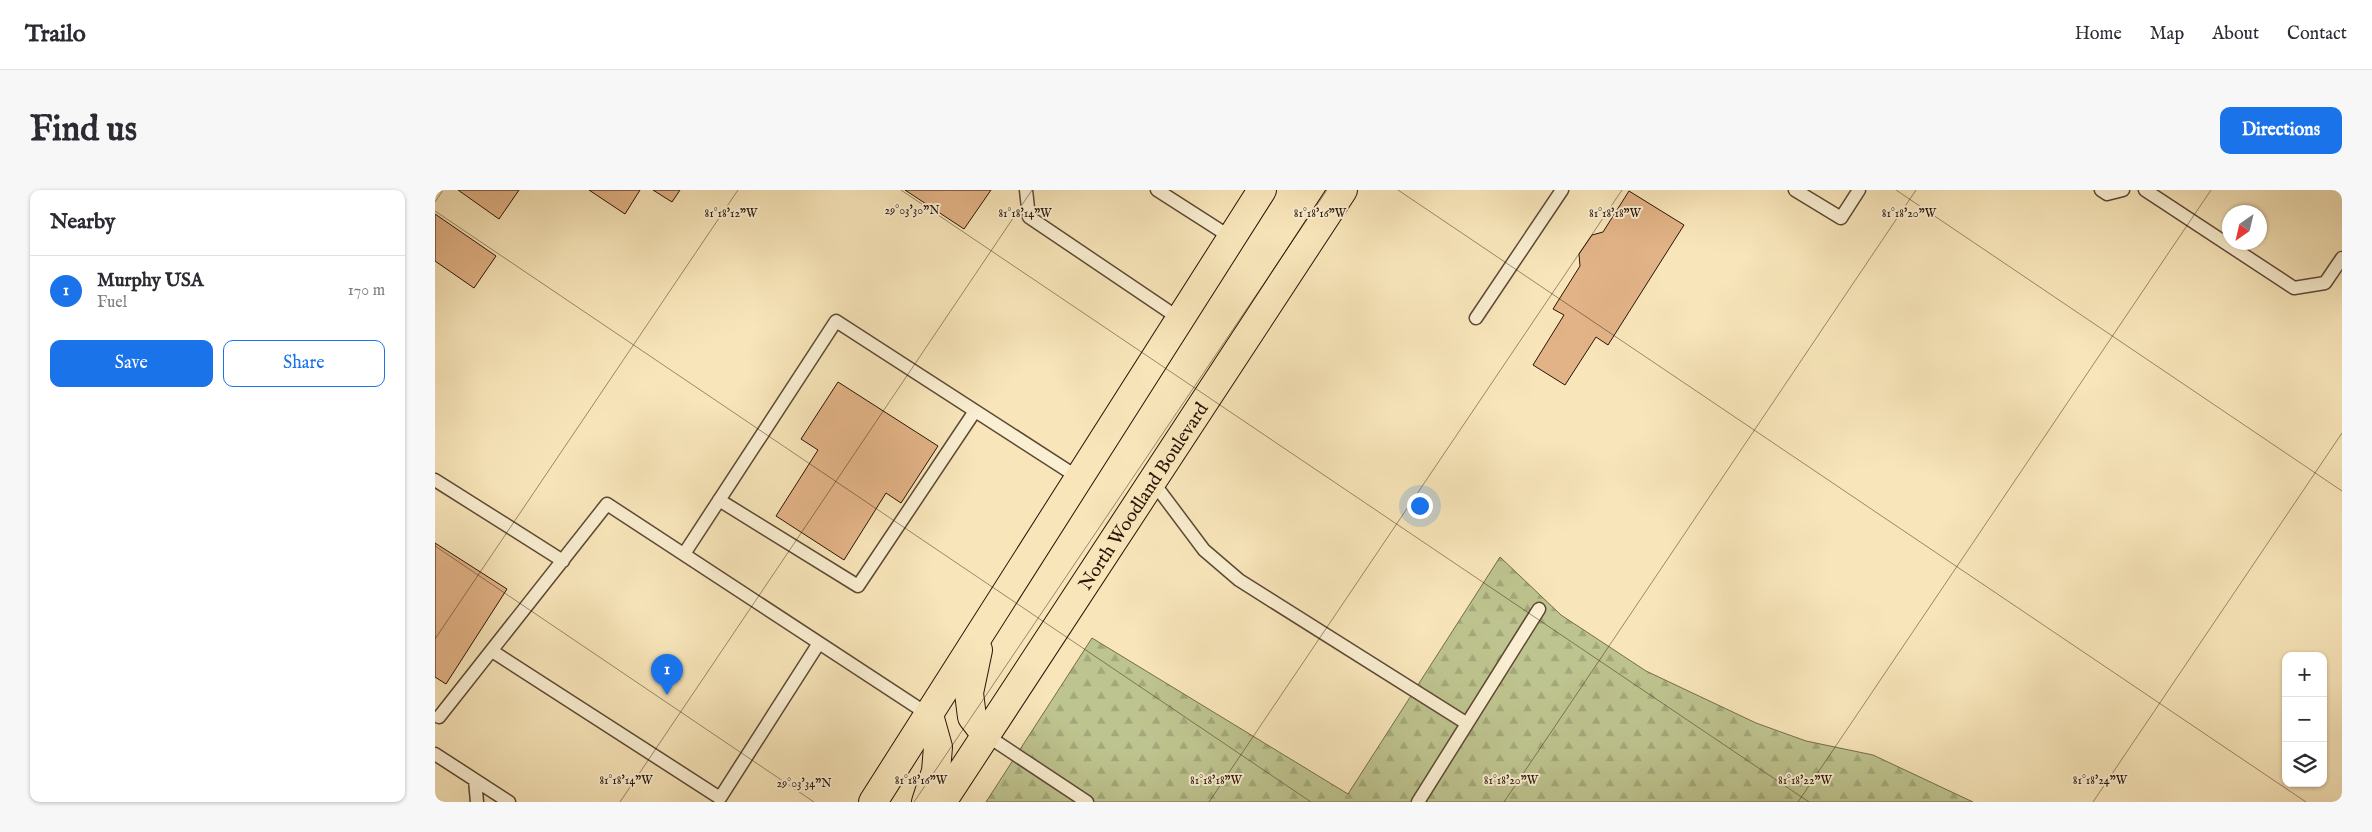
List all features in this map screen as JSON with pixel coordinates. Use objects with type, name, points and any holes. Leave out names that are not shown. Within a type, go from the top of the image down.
[{"type":"main road","points":[[873,802],[1262,190]]},
{"type":"main road","points":[[1309,242],[1328,190]]},
{"type":"main road","name":"North Woodland Boulevard","points":[[942,802],[1343,190]]},
{"type":"main road","points":[[982,632],[969,693],[972,717],[986,735]]},
{"type":"main road","points":[[926,802],[936,771],[938,747],[929,715]]},
{"type":"lane","points":[[1026,190],[1029,217],[1180,319]]},
{"type":"lane","points":[[1157,190],[1232,238]]},
{"type":"lane","points":[[1476,318],[1562,190]]},
{"type":"lane","points":[[1795,190],[1841,218],[1859,190]]},
{"type":"lane","points":[[2101,190],[2107,194],[2123,190]]},
{"type":"lane","points":[[2145,190],[2294,288],[2325,283],[2342,258]]},
{"type":"lane","points":[[684,554],[835,321],[1079,478]]},
{"type":"lane","points":[[719,500],[858,586],[975,411]]},
{"type":"lane","points":[[435,480],[563,561]]},
{"type":"lane","points":[[1153,482],[1204,550],[1245,584],[1466,724]]},
{"type":"lane","points":[[437,719],[607,504],[929,715]]},
{"type":"lane","points":[[1418,802],[1539,609]]},
{"type":"lane","points":[[492,651],[720,798],[819,642]]},
{"type":"lane","points":[[986,735],[1087,802]]},
{"type":"lane","points":[[435,754],[509,802]]},
{"type":"lane","points":[[475,780],[477,802]]},
{"type":"green space","points":[[1500,557],[1561,615],[1646,671],[1756,723],[1806,741],[1873,755],[1973,802],[986,802],[1092,638],[1348,794]]},
{"type":"building","points":[[458,190],[519,190],[499,219]]},
{"type":"building","points":[[589,190],[640,190],[625,214]]},
{"type":"building","points":[[653,190],[680,190],[672,202]]},
{"type":"building","points":[[905,190],[991,190],[964,229]]},
{"type":"building","points":[[1629,191],[1684,225],[1608,345],[1596,337],[1565,385],[1533,365],[1564,315],[1553,309],[1580,266],[1579,254],[1592,235],[1603,232]]},
{"type":"building","points":[[435,214],[496,256],[474,288],[435,261]]},
{"type":"building","points":[[838,382],[938,446],[901,503],[886,493],[844,560],[776,516],[818,450],[801,439]]},
{"type":"building","points":[[435,543],[507,589],[446,684],[435,677]]},
{"type":"place","name":"Murphy USA","points":[[667,695]]}]
